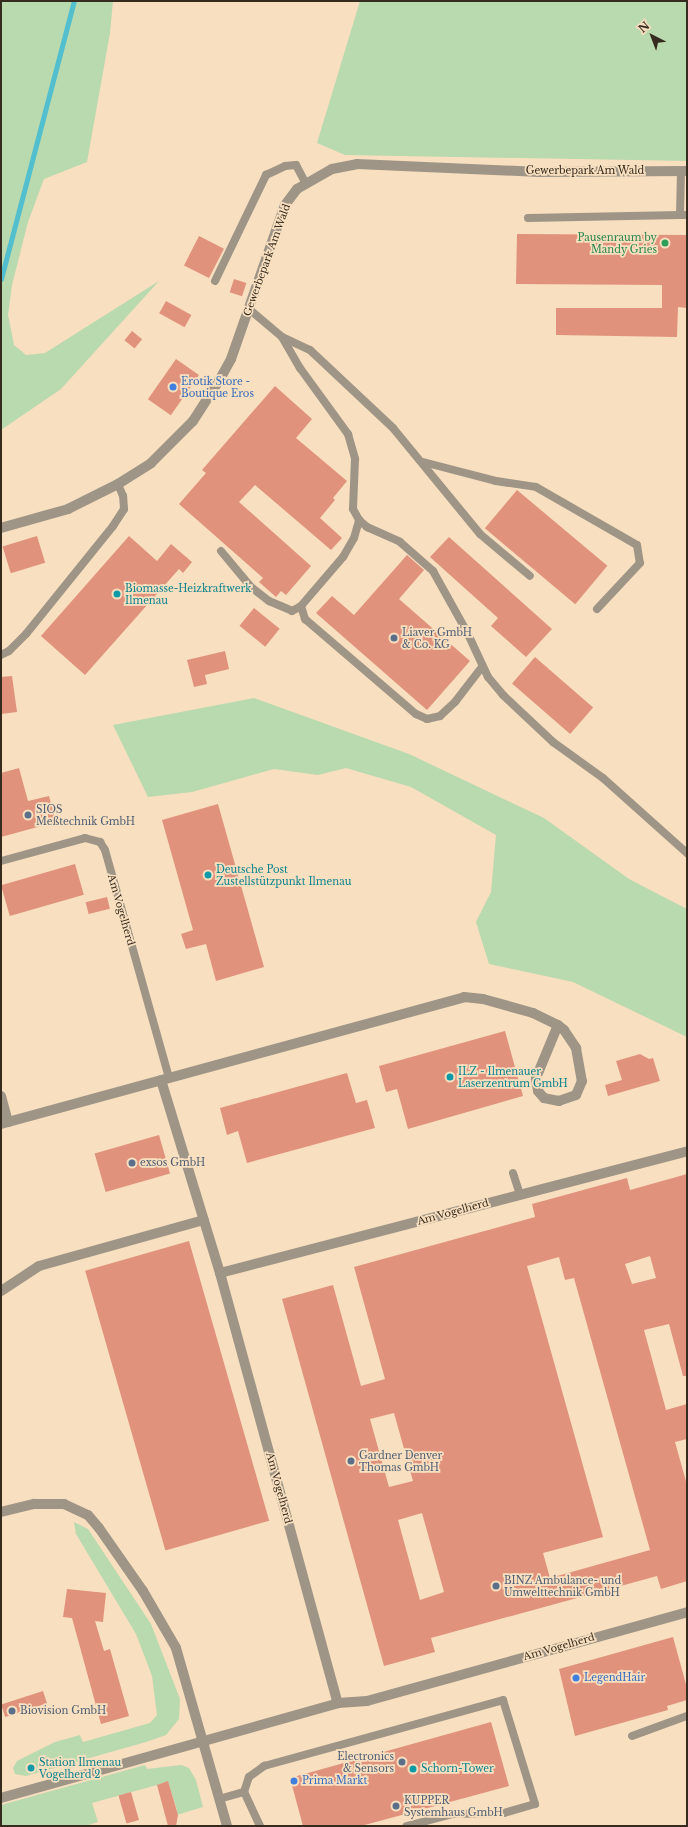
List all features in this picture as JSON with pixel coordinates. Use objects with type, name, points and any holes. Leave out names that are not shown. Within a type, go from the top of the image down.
[{"type":"street","name":"Gewerbepark Am Wald","points":[[1,528],[68,509],[118,484],[151,463],[193,421],[220,379],[249,310],[285,205],[297,190],[332,169],[357,164],[539,172],[684,171]]},
{"type":"street","points":[[1,1096],[5,1123],[464,997],[483,999],[534,1013],[558,1025],[576,1048],[582,1081],[576,1095],[559,1101],[544,1098],[538,1091],[536,1078],[558,1025]]},
{"type":"street","name":"Am Vogelherd","points":[[165,1079],[220,1273],[338,1704]]},
{"type":"street","name":"Am Vogelherd","points":[[220,1273],[687,1151]]},
{"type":"street","points":[[1,1291],[39,1266],[204,1220]]},
{"type":"street","points":[[1,1512],[34,1504],[53,1503],[75,1507],[92,1519],[143,1591],[176,1648],[227,1826]]},
{"type":"street","name":"Am Vogelherd","points":[[1,1798],[338,1704],[367,1701],[687,1612]]},
{"type":"lane","points":[[215,281],[266,175],[285,166],[296,166],[306,184]]},
{"type":"lane","points":[[528,218],[683,215],[684,171]]},
{"type":"lane","points":[[249,310],[282,337],[310,350],[393,428],[424,462],[480,534],[530,576]]},
{"type":"lane","points":[[282,337],[300,368],[348,434],[355,459],[353,509],[358,520],[367,527],[400,542],[433,571],[467,632],[482,667],[503,695],[552,742],[603,778],[687,853]]},
{"type":"lane","points":[[424,462],[496,481],[536,487],[637,545],[640,563],[597,609]]},
{"type":"lane","points":[[1,656],[26,634],[117,521],[124,509],[123,496],[118,484]]},
{"type":"lane","points":[[221,551],[251,587],[269,601],[292,611],[301,606],[343,557],[354,538],[358,520]]},
{"type":"lane","points":[[301,606],[305,620],[416,714],[427,719],[440,716],[455,702],[482,667]]},
{"type":"lane","name":"Am Vogelherd","points":[[1,861],[85,838],[100,842],[105,850],[165,1079]]},
{"type":"lane","points":[[513,1173],[520,1194]]},
{"type":"lane","points":[[260,1826],[244,1792],[249,1777],[264,1766],[503,1700],[535,1804],[504,1813],[453,1814],[407,1826]]},
{"type":"lane","points":[[632,1736],[687,1716]]},
{"type":"lane","points":[[219,1799],[244,1792]]},
{"type":"green space","points":[[1,1],[113,1],[110,33],[87,162],[44,179],[28,222],[12,285],[8,315],[14,345],[26,355],[45,353],[159,281],[61,389],[1,430]]},
{"type":"green space","points":[[360,1],[687,1],[687,161],[345,155],[317,143]]},
{"type":"green space","points":[[254,698],[409,754],[544,818],[629,879],[687,909],[687,1037],[573,982],[489,964],[476,922],[491,892],[496,835],[411,787],[346,768],[318,775],[274,769],[192,792],[148,797],[113,725]]},
{"type":"green space","points":[[74,1522],[88,1529],[151,1624],[180,1699],[179,1719],[166,1735],[146,1742],[26,1776],[15,1774],[13,1768],[17,1761],[55,1742],[80,1735],[83,1742],[150,1723],[157,1715],[152,1676],[136,1634],[76,1534]]},
{"type":"green space","points":[[145,1765],[147,1769],[181,1765],[189,1768],[196,1780],[203,1807],[167,1818],[177,1810],[168,1782],[92,1803],[98,1822],[85,1826],[1,1826],[1,1805]]},
{"type":"building","points":[[517,234],[687,235],[687,308],[678,307],[677,337],[556,335],[556,308],[662,308],[662,285],[516,284]]},
{"type":"building","points":[[199,236],[224,249],[209,278],[184,265]]},
{"type":"building","points":[[234,279],[246,283],[242,296],[230,292]]},
{"type":"building","points":[[166,301],[191,315],[185,327],[159,313]]},
{"type":"building","points":[[132,331],[142,339],[135,349],[124,340]]},
{"type":"building","name":"Erotik Store - Boutique Eros","points":[[176,359],[199,375],[171,415],[148,399]]},
{"type":"building","points":[[275,386],[312,419],[296,438],[347,481],[333,498],[335,500],[320,518],[342,538],[331,550],[255,485],[239,502],[311,566],[286,595],[281,591],[276,597],[259,582],[263,578],[179,504],[206,473],[202,470]]},
{"type":"building","points":[[517,490],[607,566],[575,604],[485,528]]},
{"type":"building","points":[[37,536],[45,563],[11,573],[3,547]]},
{"type":"building","name":"Biomasse-Heizkraftwerk Ilmenau","points":[[129,536],[157,561],[171,544],[192,562],[183,573],[179,569],[85,675],[41,636]]},
{"type":"building","points":[[449,537],[552,629],[526,657],[491,626],[498,618],[430,557]]},
{"type":"building","name":"Liaver GmbH & Co. KG","points":[[407,555],[424,570],[399,599],[470,661],[427,710],[316,613],[332,596],[354,615]]},
{"type":"building","points":[[254,608],[280,629],[265,647],[240,626]]},
{"type":"building","points":[[225,651],[229,669],[205,675],[207,684],[194,687],[187,660]]},
{"type":"building","points":[[535,657],[593,708],[570,734],[512,683]]},
{"type":"building","points":[[12,676],[17,712],[1,714],[1,677]]},
{"type":"building","name":"SIOS Meßtechnik GmbH","points":[[19,768],[28,801],[49,796],[56,822],[1,837],[1,773]]},
{"type":"building","name":"Deutsche Post Zustellstützpunkt Ilmenau","points":[[218,804],[264,967],[216,981],[206,944],[186,949],[181,934],[193,930],[162,820]]},
{"type":"building","points":[[75,864],[84,895],[10,916],[1,885]]},
{"type":"building","points":[[107,897],[110,909],[89,914],[86,902]]},
{"type":"building","name":"ILZ - Ilmenauer Laserzentrum GmbH","points":[[505,1031],[523,1096],[408,1129],[397,1089],[386,1092],[379,1066]]},
{"type":"building","points":[[640,1054],[649,1059],[653,1058],[660,1081],[608,1096],[605,1085],[622,1080],[616,1061]]},
{"type":"building","points":[[347,1073],[356,1103],[367,1100],[375,1128],[247,1163],[238,1131],[227,1135],[220,1108]]},
{"type":"building","name":"exsos GmbH","points":[[159,1135],[170,1173],[106,1192],[95,1153]]},
{"type":"building","points":[[687,1174],[687,1376],[683,1376],[669,1324],[644,1330],[666,1410],[687,1404],[687,1439],[675,1442],[687,1485],[687,1581],[661,1589],[657,1576],[431,1638],[435,1652],[384,1666],[282,1299],[333,1285],[361,1386],[385,1379],[354,1267],[535,1217],[532,1204],[627,1178],[630,1190]],"holes":[[[650,1256],[656,1278],[632,1284],[625,1264]],[[559,1257],[565,1280],[574,1278],[650,1550],[550,1578],[543,1553],[603,1537],[527,1266]],[[394,1413],[413,1481],[389,1487],[370,1419]],[[422,1513],[444,1592],[420,1600],[398,1520]]]},
{"type":"building","points":[[189,1241],[269,1521],[165,1550],[85,1271]]},
{"type":"building","points":[[67,1589],[106,1593],[103,1622],[95,1621],[104,1651],[110,1649],[129,1716],[101,1724],[72,1618],[63,1617]]},
{"type":"building","points":[[673,1637],[687,1688],[687,1700],[667,1706],[668,1710],[575,1736],[559,1669]]},
{"type":"building","name":"Biovision GmbH","points":[[43,1691],[47,1703],[5,1717],[1,1705]]},
{"type":"building","name":"Schorn-Tower","points":[[491,1722],[509,1786],[361,1826],[303,1826],[290,1778]]},
{"type":"building","points":[[168,1781],[178,1815],[176,1826],[168,1826],[157,1785]]},
{"type":"building","points":[[131,1792],[139,1820],[126,1823],[119,1796]]},
{"type":"waterway","points":[[1,279],[74,1]]},
{"type":"place","name":"Pausenraum by Mandy Gries","points":[[665,243]]},
{"type":"place","name":"Erotik Store - Boutique Eros","points":[[173,387]]},
{"type":"place","name":"Biomasse-Heizkraftwerk Ilmenau","points":[[117,594]]},
{"type":"place","name":"Liaver GmbH & Co. KG","points":[[394,638]]},
{"type":"place","name":"SIOS Meßtechnik GmbH","points":[[28,815]]},
{"type":"place","name":"Deutsche Post Zustellstützpunkt Ilmenau","points":[[208,875]]},
{"type":"place","name":"ILZ - Ilmenauer Laserzentrum GmbH","points":[[450,1077]]},
{"type":"place","name":"exsos GmbH","points":[[132,1163]]},
{"type":"place","name":"Gardner Denver Thomas GmbH","points":[[351,1461]]},
{"type":"place","name":"BINZ Ambulance- und Umwelttechnik GmbH","points":[[496,1586]]},
{"type":"place","name":"LegendHair","points":[[576,1678]]},
{"type":"place","name":"Biovision GmbH","points":[[12,1711]]},
{"type":"place","name":"Electronics & Sensors","points":[[402,1762]]},
{"type":"place","name":"Station Ilmenau Vogelherd 2","points":[[31,1768]]},
{"type":"place","name":"Schorn-Tower","points":[[413,1769]]},
{"type":"place","name":"Prima Markt","points":[[294,1781]]},
{"type":"place","name":"KUPPER Systemhaus GmbH","points":[[396,1806]]}]
